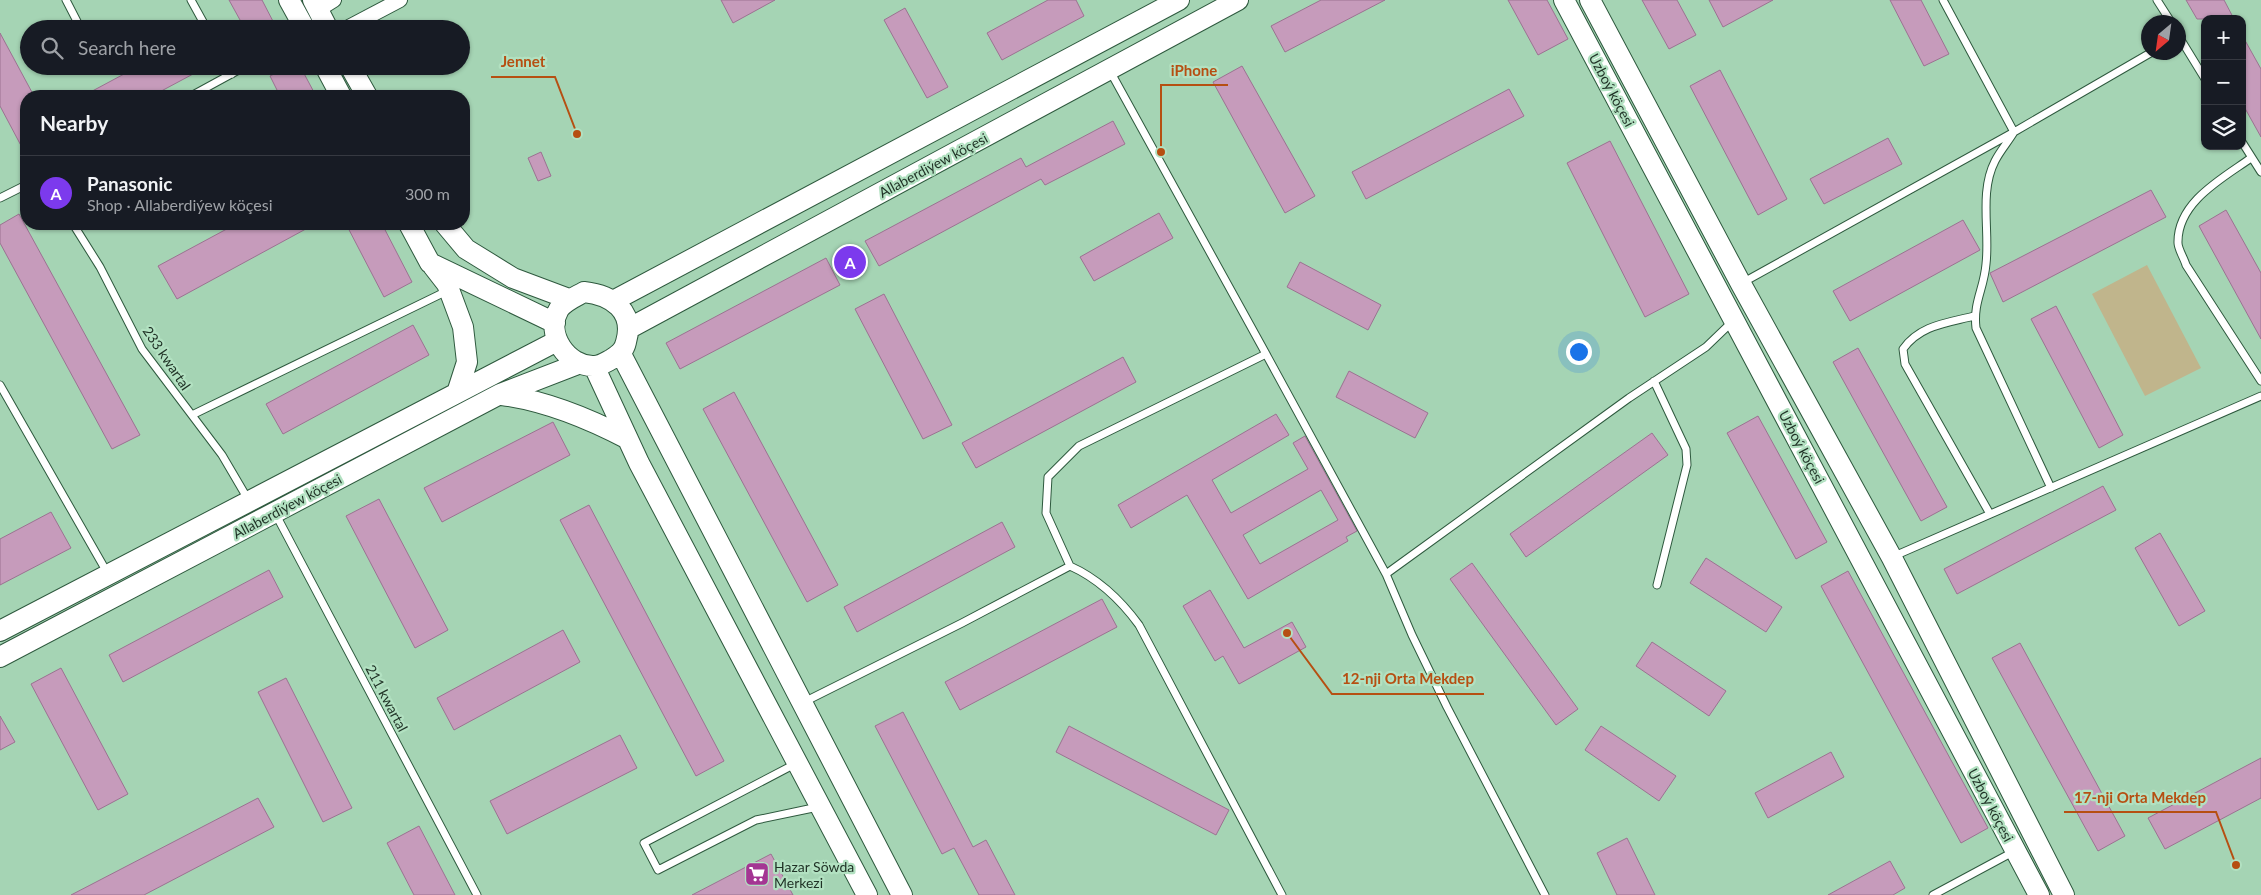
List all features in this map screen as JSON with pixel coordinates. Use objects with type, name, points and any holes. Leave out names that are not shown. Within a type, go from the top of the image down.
[{"type":"street","points":[[289,0],[300,20]]},
{"type":"street","points":[[362,20],[400,0]]},
{"type":"street","points":[[613,301],[1180,0]]},
{"type":"street","name":"Allaberdiýew köçesi","points":[[628,329],[1238,0]]},
{"type":"street","name":"Uzboý köçesi","points":[[1564,0],[1735,319],[2039,895]]},
{"type":"street","name":"Uzboý köçesi","points":[[1590,0],[1741,284],[1892,558],[2064,895]]},
{"type":"street","points":[[322,3],[326,20]]},
{"type":"street","points":[[330,75],[338,90]]},
{"type":"street","points":[[355,75],[364,90]]},
{"type":"street","points":[[412,230],[430,263],[447,284],[463,327],[467,362],[457,393]]},
{"type":"street","points":[[450,230],[466,249],[513,278],[569,300]]},
{"type":"street","points":[[430,263],[556,332]]},
{"type":"street","points":[[586,365],[602,365],[621,354],[626,344],[628,329],[624,313],[613,301],[600,294],[584,292],[569,300],[559,310],[556,332],[562,350],[586,365],[628,439],[867,895]]},
{"type":"street","name":"Allaberdiýew köçesi","points":[[0,631],[457,393],[556,332]]},
{"type":"street","points":[[621,354],[902,895]]},
{"type":"street","name":"Allaberdiýew köçesi","points":[[0,657],[500,394],[586,365]]},
{"type":"street","points":[[500,394],[526,398],[587,418],[628,439]]},
{"type":"lane","points":[[66,0],[76,20]]},
{"type":"lane","points":[[191,0],[202,20]]},
{"type":"lane","points":[[1943,0],[2014,132]]},
{"type":"lane","points":[[2156,0],[2166,15]]},
{"type":"lane","points":[[2186,48],[2201,72]]},
{"type":"lane","points":[[1741,284],[2014,132],[2141,58]]},
{"type":"lane","points":[[1110,70],[1386,574],[1438,689],[1545,895]]},
{"type":"lane","points":[[202,90],[230,75]]},
{"type":"lane","points":[[2014,132],[1994,162],[1987,188],[1987,262],[1984,284],[1975,305],[1974,316],[1976,328],[2051,488]]},
{"type":"lane","points":[[2246,148],[2261,172]]},
{"type":"lane","points":[[2252,158],[2203,192],[2183,218],[2178,244],[2186,265],[2261,381]]},
{"type":"lane","points":[[0,198],[20,187]]},
{"type":"lane","name":"233 kwartal","points":[[77,230],[100,267],[142,349],[222,456],[249,501]]},
{"type":"lane","points":[[192,415],[449,290]]},
{"type":"lane","points":[[1974,316],[1922,330],[1911,338],[1903,349],[1905,364],[1990,514]]},
{"type":"lane","points":[[1386,574],[1654,381],[1706,347],[1735,319]]},
{"type":"lane","points":[[1266,354],[1079,446],[1048,477],[1046,513],[1070,566],[1090,575],[1123,602],[1139,625],[1282,895]]},
{"type":"lane","points":[[1654,381],[1686,449],[1687,465],[1657,585]]},
{"type":"lane","points":[[0,384],[109,574]]},
{"type":"lane","points":[[1892,558],[2261,396]]},
{"type":"lane","name":"211 kwartal","points":[[275,513],[477,895]]},
{"type":"lane","points":[[802,703],[962,623],[1070,566]]},
{"type":"lane","points":[[797,763],[644,843],[658,870],[756,820],[820,806]]},
{"type":"lane","points":[[1933,895],[2016,850]]},
{"type":"shaded area","points":[[2147,265],[2201,368],[2145,396],[2092,294]]},
{"type":"building","points":[[229,0],[262,0],[272,20],[240,20]]},
{"type":"building","points":[[721,0],[775,0],[733,23]]},
{"type":"building","points":[[1048,0],[1076,0],[1084,16],[1002,60],[987,33]]},
{"type":"building","points":[[1321,0],[1385,0],[1285,52],[1271,26]]},
{"type":"building","points":[[1508,0],[1547,0],[1568,39],[1538,55]]},
{"type":"building","points":[[1642,0],[1677,0],[1696,35],[1669,49]]},
{"type":"building","points":[[1709,0],[1773,0],[1723,27]]},
{"type":"building","points":[[1890,0],[1921,0],[1949,54],[1924,66]]},
{"type":"building","points":[[2186,0],[2224,0],[2232,15],[2201,15],[2201,19],[2197,19]]},
{"type":"building","points":[[905,8],[948,87],[927,98],[884,20]]},
{"type":"building","points":[[0,33],[20,70],[20,75],[23,75],[31,90],[20,90],[20,144],[0,106]]},
{"type":"building","points":[[2246,42],[2261,69],[2261,137],[2246,110]]},
{"type":"building","points":[[1242,66],[1315,196],[1285,213],[1213,82]]},
{"type":"building","points":[[1720,70],[1787,199],[1758,215],[1690,86]]},
{"type":"building","points":[[122,75],[191,75],[163,90],[94,90]]},
{"type":"building","points":[[305,75],[313,90],[277,90],[270,76]]},
{"type":"building","points":[[1509,89],[1524,116],[1366,199],[1352,172]]},
{"type":"building","points":[[1113,121],[1125,144],[1045,185],[1041,179],[879,266],[865,241],[1021,158],[1026,167]]},
{"type":"building","points":[[1888,138],[1902,164],[1824,204],[1810,179]]},
{"type":"building","points":[[1610,141],[1689,294],[1645,317],[1567,163]]},
{"type":"building","points":[[541,152],[551,176],[538,181],[528,158]]},
{"type":"building","points":[[2151,190],[2166,217],[2003,302],[1990,273]]},
{"type":"building","points":[[2226,210],[2261,273],[2261,339],[2199,226]]},
{"type":"building","points":[[1159,213],[1173,238],[1094,281],[1080,257]]},
{"type":"building","points":[[19,214],[20,230],[28,230],[140,435],[112,449],[0,243],[0,225]]},
{"type":"building","points":[[1963,220],[1980,250],[1850,321],[1833,291]]},
{"type":"building","points":[[225,230],[304,230],[177,299],[158,266]]},
{"type":"building","points":[[349,230],[385,230],[412,282],[384,297]]},
{"type":"building","points":[[826,258],[840,285],[680,369],[666,343]]},
{"type":"building","points":[[1300,262],[1381,305],[1368,330],[1287,287]]},
{"type":"building","points":[[884,294],[952,425],[923,439],[855,309]]},
{"type":"building","points":[[2056,306],[2123,435],[2099,448],[2031,319]]},
{"type":"building","points":[[413,325],[429,355],[283,434],[266,404]]},
{"type":"building","points":[[1858,348],[1947,507],[1921,521],[1833,362]]},
{"type":"building","points":[[1123,357],[1136,382],[976,468],[962,443]]},
{"type":"building","points":[[1349,371],[1428,413],[1415,438],[1336,397]]},
{"type":"building","points":[[734,392],[838,585],[807,602],[703,409]]},
{"type":"building","points":[[1276,414],[1289,435],[1212,480],[1231,513],[1308,469],[1293,443],[1305,436],[1357,531],[1346,537],[1348,541],[1248,599],[1187,495],[1131,528],[1118,505]],"holes":[[[1321,490],[1338,520],[1260,564],[1243,535]]]},
{"type":"building","points":[[1758,416],[1827,542],[1796,559],[1727,433]]},
{"type":"building","points":[[553,422],[570,455],[442,522],[424,488]]},
{"type":"building","points":[[1652,433],[1668,455],[1526,557],[1510,534]]},
{"type":"building","points":[[2103,486],[2116,510],[1957,594],[1944,569]]},
{"type":"building","points":[[379,499],[448,630],[415,648],[346,516]]},
{"type":"building","points":[[589,505],[724,761],[696,776],[560,520]]},
{"type":"building","points":[[51,512],[71,548],[0,585],[0,539]]},
{"type":"building","points":[[1002,522],[1015,547],[857,632],[844,607]]},
{"type":"building","points":[[2160,533],[2205,611],[2179,626],[2135,548]]},
{"type":"building","points":[[1706,558],[1782,607],[1766,632],[1690,583]]},
{"type":"building","points":[[1472,563],[1578,709],[1556,725],[1450,579]]},
{"type":"building","points":[[269,570],[283,597],[123,682],[109,655]]},
{"type":"building","points":[[1848,571],[1988,828],[1961,843],[1821,586]]},
{"type":"building","points":[[1210,590],[1244,648],[1292,622],[1306,647],[1239,684],[1223,656],[1215,661],[1183,606]]},
{"type":"building","points":[[1102,599],[1117,627],[960,710],[945,682]]},
{"type":"building","points":[[563,630],[580,662],[454,730],[437,698]]},
{"type":"building","points":[[1652,642],[1726,691],[1709,716],[1636,666]]},
{"type":"building","points":[[2020,643],[2125,836],[2098,851],[1992,658]]},
{"type":"building","points":[[61,668],[128,794],[98,810],[31,684]]},
{"type":"building","points":[[286,678],[352,808],[323,822],[258,692]]},
{"type":"building","points":[[903,712],[973,847],[986,840],[1015,895],[979,895],[954,848],[942,854],[875,726]]},
{"type":"building","points":[[0,716],[15,742],[0,750]]},
{"type":"building","points":[[1069,726],[1229,810],[1216,835],[1056,752]]},
{"type":"building","points":[[1601,726],[1676,776],[1659,801],[1585,750]]},
{"type":"building","points":[[620,735],[637,768],[507,834],[490,801]]},
{"type":"building","points":[[1831,752],[1844,777],[1768,818],[1755,793]]},
{"type":"building","points":[[2261,758],[2261,798],[2165,849],[2148,818]]},
{"type":"building","points":[[258,798],[274,827],[144,895],[71,895]]},
{"type":"building","points":[[419,826],[455,895],[414,895],[387,843]]},
{"type":"building","points":[[1627,838],[1655,895],[1617,895],[1597,853]]},
{"type":"building","name":"Hazar Söwda Merkezi","points":[[771,854],[793,895],[692,895]]},
{"type":"building","points":[[1890,861],[1905,888],[1893,895],[1828,895]]},
{"type":"place","name":"Jennet","points":[[577,134]]},
{"type":"place","name":"iPhone","points":[[1161,152]]},
{"type":"place","name":"Panasonic","points":[[850,262]]},
{"type":"place","name":"12-nji Orta Mekdep","points":[[1287,633]]},
{"type":"place","name":"17-nji Orta Mekdep","points":[[2236,865]]},
{"type":"place","name":"Hazar Söwda Merkezi","points":[[757,874]]}]
